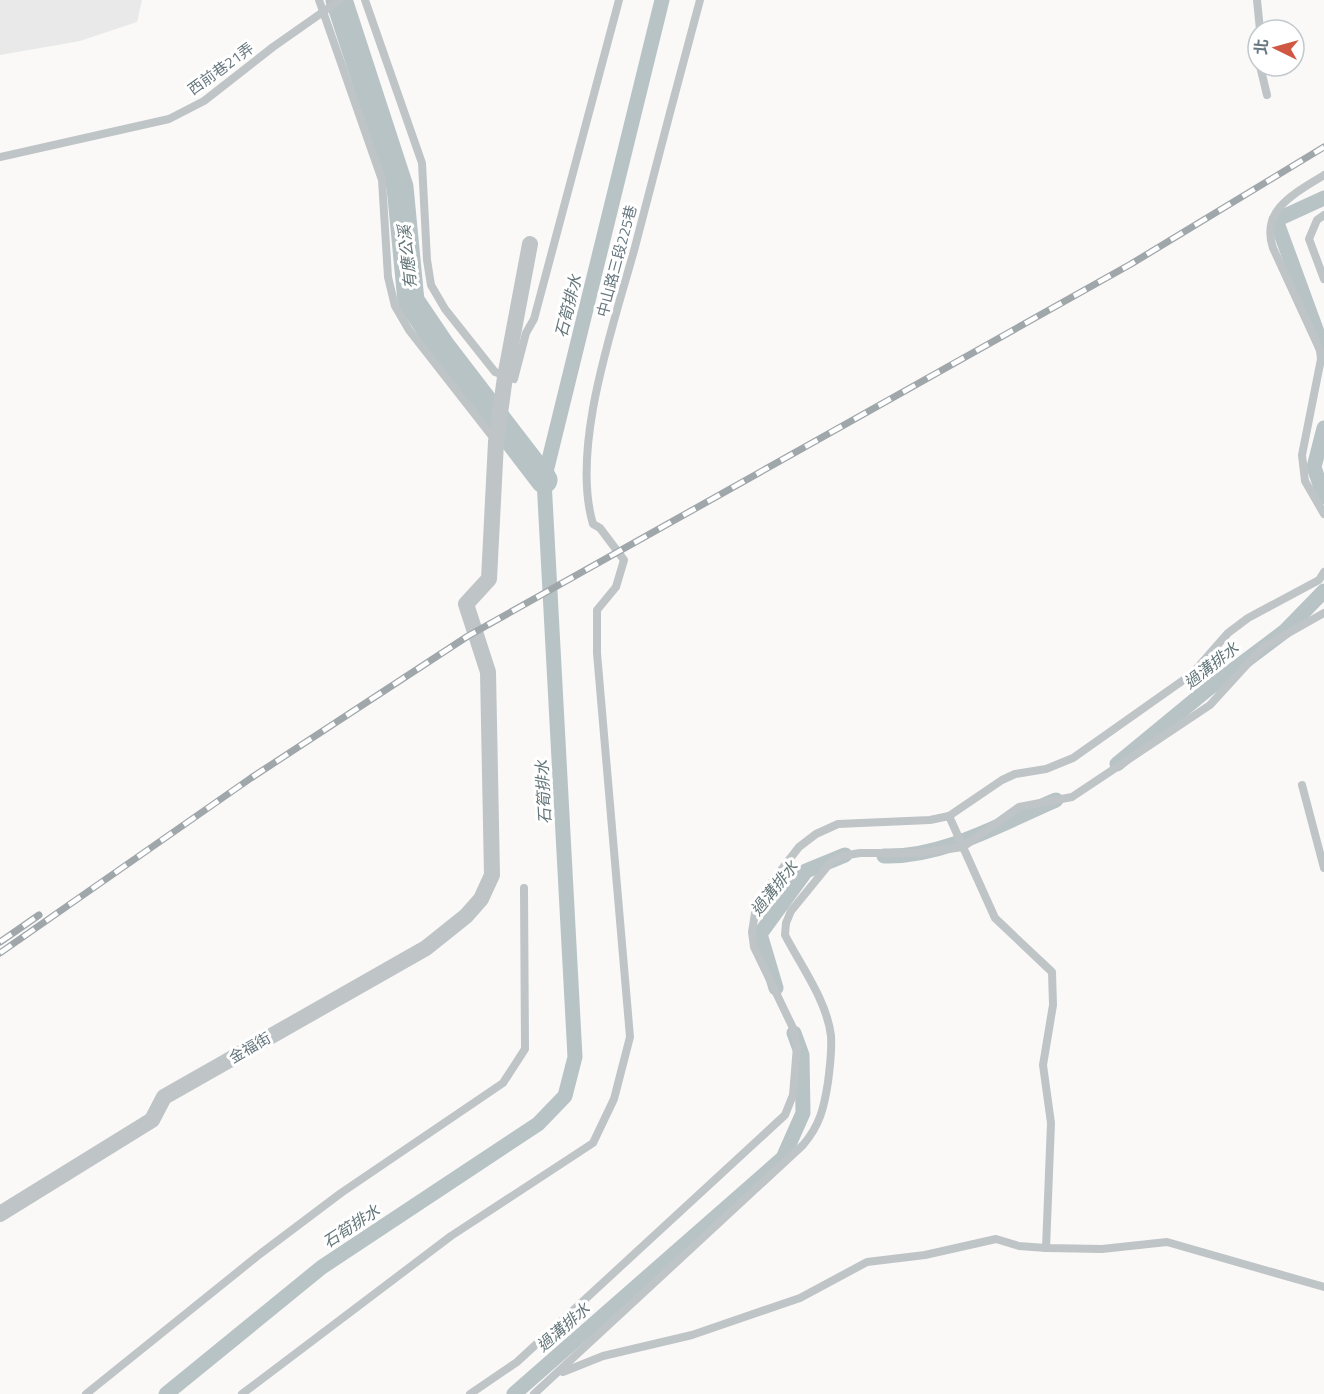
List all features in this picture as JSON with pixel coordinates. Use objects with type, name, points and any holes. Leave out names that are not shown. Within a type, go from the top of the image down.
[{"type":"street","points":[[496,442],[505,377],[530,244]]},
{"type":"street","name":"金福街","points":[[0,1214],[152,1120],[164,1097],[426,948],[466,916],[481,899],[492,875],[488,672],[466,604],[489,579],[496,442]]},
{"type":"lane","points":[[319,0],[325,11],[381,174],[388,277],[395,306],[409,330],[496,442]]},
{"type":"lane","name":"西前巷21弄","points":[[0,157],[169,119],[204,101],[273,47],[340,0]]},
{"type":"lane","points":[[365,0],[422,163],[427,260],[431,285],[445,309],[495,372],[514,379],[526,333],[534,319],[618,0]]},
{"type":"lane","name":"中山路三段225巷","points":[[242,1394],[451,1236],[594,1143],[614,1099],[630,1037],[597,653],[597,610],[616,587],[624,560],[600,528],[593,524],[587,493],[588,446],[599,380],[700,0]]},
{"type":"lane","points":[[1257,0],[1259,18]]},
{"type":"lane","points":[[1263,78],[1267,95]]},
{"type":"lane","points":[[1324,175],[1280,205],[1272,218],[1270,233],[1273,248],[1320,350],[1321,359],[1302,455],[1302,470],[1324,514]]},
{"type":"lane","points":[[1324,215],[1317,220],[1309,238],[1324,279]]},
{"type":"lane","points":[[470,1394],[517,1362],[785,1115],[794,1095],[796,1046],[793,1028],[754,947],[752,932],[755,913],[764,892],[782,866],[816,834],[838,824],[930,820],[949,816],[1002,780],[1015,774],[1046,769],[1081,753],[1192,674],[1228,633],[1241,623],[1319,580],[1324,572]]},
{"type":"lane","points":[[534,1394],[803,1145],[819,1125],[830,1069],[831,1035],[825,1012],[785,935],[786,923],[791,911],[823,870],[842,856],[920,853],[963,847],[1018,807],[1063,800],[1081,792],[1210,705],[1262,648],[1324,613]]},
{"type":"lane","points":[[1302,785],[1324,868]]},
{"type":"lane","points":[[949,816],[995,918],[1052,972],[1053,1005],[1043,1065],[1051,1123],[1046,1248]]},
{"type":"lane","points":[[86,1394],[323,1206],[503,1083],[525,1049],[524,888]]},
{"type":"lane","points":[[558,1374],[603,1356],[692,1335],[800,1298],[867,1262],[925,1255],[996,1239],[1019,1246],[1102,1249],[1167,1242],[1324,1287]]},
{"type":"shaded area","points":[[0,0],[142,0],[137,22],[80,41],[0,55]]},
{"type":"waterway","name":"有應公溪","points":[[339,0],[400,187],[411,301],[442,347],[544,480]]},
{"type":"waterway","name":"石筍排水","points":[[166,1394],[322,1267],[538,1124],[565,1096],[575,1057],[544,480],[662,0]]},
{"type":"waterway","name":"過溝排水","points":[[1324,198],[1276,220],[1324,351]]},
{"type":"waterway","name":"過溝排水","points":[[1324,428],[1314,467],[1324,497]]},
{"type":"waterway","name":"過溝排水","points":[[1117,764],[1208,689],[1285,631],[1324,591]]},
{"type":"waterway","name":"過溝排水","points":[[884,856],[906,855],[950,845],[1056,800]]},
{"type":"waterway","name":"過溝排水","points":[[776,988],[760,934],[806,871],[845,855]]},
{"type":"waterway","name":"過溝排水","points":[[514,1394],[783,1158],[803,1113],[802,1055],[794,1033]]},
{"type":"railway","points":[[0,953],[251,778],[468,636],[1131,264],[1324,147]]},
{"type":"railway","points":[[0,942],[39,915]]}]
